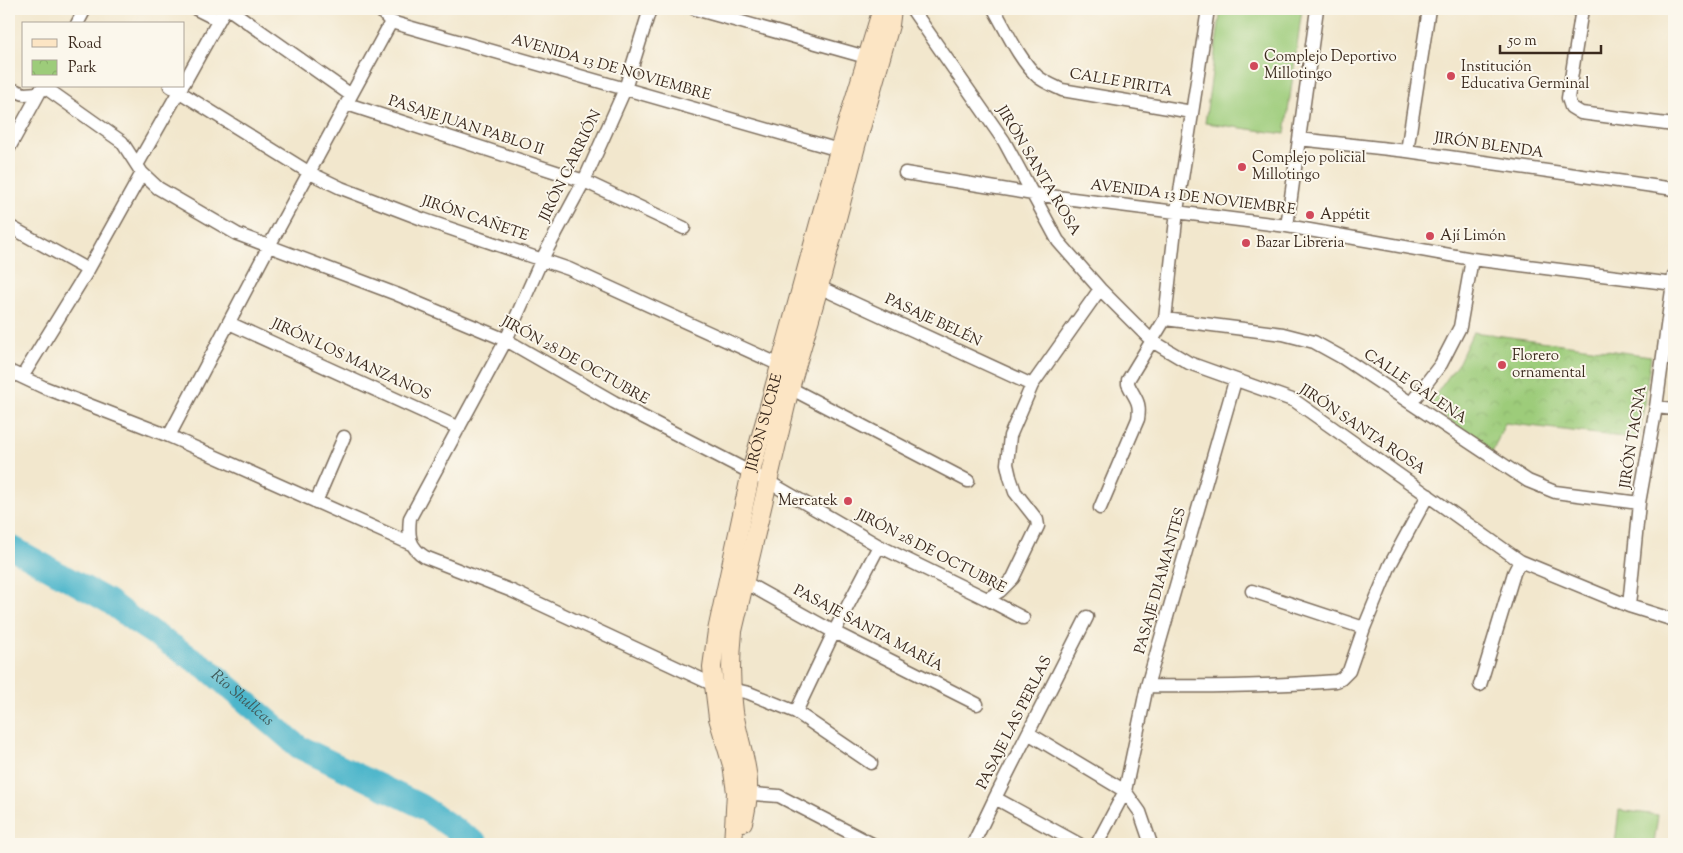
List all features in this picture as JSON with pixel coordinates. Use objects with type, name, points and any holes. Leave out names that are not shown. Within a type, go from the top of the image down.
[{"type":"street","points":[[79,22],[85,9]]},
{"type":"street","points":[[196,9],[218,20]]},
{"type":"street","points":[[185,77],[225,9]]},
{"type":"street","name":"PASAJE JUAN PABLO II","points":[[229,9],[349,100],[584,182],[684,228]]},
{"type":"street","points":[[169,436],[269,246],[391,22],[379,9]]},
{"type":"street","name":"JIRÓN CARRIÓN","points":[[411,544],[408,533],[410,518],[506,340],[542,259],[584,182],[625,90],[650,9]]},
{"type":"street","points":[[695,9],[866,58]]},
{"type":"street","name":"JIRÓN SUCRE","points":[[743,793],[732,765],[718,718],[712,667],[717,631],[751,472],[866,58],[882,9]]},
{"type":"street","name":"JIRÓN SUCRE","points":[[735,844],[743,793],[749,779],[731,689],[730,662],[733,631],[790,388],[890,26],[892,9]]},
{"type":"street","name":"JIRÓN SANTA ROSA","points":[[912,9],[1004,142],[1044,218],[1058,240],[1100,289],[1152,341],[1189,364],[1295,401],[1520,561],[1629,606],[1674,620]]},
{"type":"street","name":"CALLE PIRITA","points":[[994,9],[1027,65],[1048,84],[1062,90],[1192,112]]},
{"type":"street","points":[[1100,508],[1138,419],[1139,405],[1128,384],[1128,380],[1165,319],[1177,212],[1208,9]]},
{"type":"street","points":[[1287,226],[1316,9]]},
{"type":"street","points":[[1407,151],[1429,9]]},
{"type":"street","points":[[1582,9],[1568,98],[1571,107],[1581,113],[1674,124]]},
{"type":"street","name":"AVENIDA 13 DE NOVIEMBRE","points":[[391,22],[840,150]]},
{"type":"street","points":[[9,88],[24,94],[41,88]]},
{"type":"street","points":[[9,148],[41,88]]},
{"type":"street","name":"JIRÓN 28 DE OCTUBRE","points":[[41,88],[122,142],[140,169],[158,188],[222,227],[396,294],[506,340],[614,402],[751,472],[879,546],[1023,618]]},
{"type":"street","points":[[22,377],[88,270],[140,169],[179,88]]},
{"type":"street","name":"JIRÓN CAÑETE","points":[[181,88],[310,173],[342,188],[422,219],[542,259],[600,282],[780,365]]},
{"type":"street","name":"JIRÓN BLENDA","points":[[1299,139],[1407,151],[1674,189]]},
{"type":"street","name":"AVENIDA 13 DE NOVIEMBRE","points":[[905,173],[1033,194],[1287,226],[1472,259],[1674,281]]},
{"type":"street","points":[[9,226],[88,270]]},
{"type":"street","points":[[1411,403],[1441,364],[1460,327],[1472,259]]},
{"type":"street","name":"JIRÓN TACNA","points":[[1629,606],[1640,503],[1674,281]]},
{"type":"street","name":"PASAJE BELÉN","points":[[819,287],[1032,384]]},
{"type":"street","points":[[987,599],[1000,591],[1013,578],[1038,526],[1037,520],[1016,492],[1007,464],[1010,436],[1032,384],[1100,289]]},
{"type":"street","name":"CALLE GALENA","points":[[1165,319],[1283,334],[1314,342],[1343,358],[1528,481],[1544,489],[1640,503]]},
{"type":"street","name":"JIRÓN LOS MANZANOS","points":[[229,323],[459,428]]},
{"type":"street","points":[[9,371],[43,388],[169,436],[411,544],[425,557],[512,591],[714,685],[749,693],[796,712],[871,763]]},
{"type":"street","name":"PASAJE DIAMANTES","points":[[1097,844],[1126,791],[1148,686],[1235,381]]},
{"type":"street","points":[[790,388],[968,482]]},
{"type":"street","points":[[1656,406],[1674,409]]},
{"type":"street","points":[[316,502],[344,437]]},
{"type":"street","points":[[1148,686],[1230,687],[1336,681],[1342,679],[1349,671],[1364,628],[1390,565],[1428,496]]},
{"type":"street","points":[[796,712],[834,632],[879,546]]},
{"type":"street","points":[[1480,685],[1514,573],[1520,561]]},
{"type":"street","name":"PASAJE SANTA MARÍA","points":[[746,582],[834,632],[977,704]]},
{"type":"street","points":[[1252,591],[1364,628]]},
{"type":"street","name":"PASAJE LAS PERLAS","points":[[973,844],[1087,617]]},
{"type":"street","points":[[1028,733],[1126,791],[1140,812],[1151,844]]},
{"type":"street","points":[[743,793],[779,796],[872,844]]},
{"type":"street","points":[[995,798],[1078,844]]},
{"type":"green space","name":"Complejo Deportivo Millotingo","points":[[1221,9],[1302,9],[1285,134],[1205,123]]},
{"type":"green space","points":[[1473,332],[1651,356],[1639,439],[1505,423],[1492,453],[1431,406],[1431,401],[1459,362]]},
{"type":"green space","points":[[1619,810],[1658,815],[1654,844],[1615,844]]},
{"type":"waterway","name":"Río Shullcas","points":[[9,546],[108,601],[136,622],[208,669],[299,747],[419,805],[477,844]]},
{"type":"place","name":"Complejo Deportivo Millotingo","points":[[1254,66]]},
{"type":"place","name":"Institución Educativa Germinal","points":[[1451,76]]},
{"type":"place","name":"Complejo policial Millotingo","points":[[1242,167]]},
{"type":"place","name":"Appétit","points":[[1310,215]]},
{"type":"place","name":"Ají Limón","points":[[1430,236]]},
{"type":"place","name":"Bazar Libreria","points":[[1246,243]]},
{"type":"place","name":"Florero ornamental","points":[[1502,365]]},
{"type":"place","name":"Mercatek","points":[[848,501]]}]
